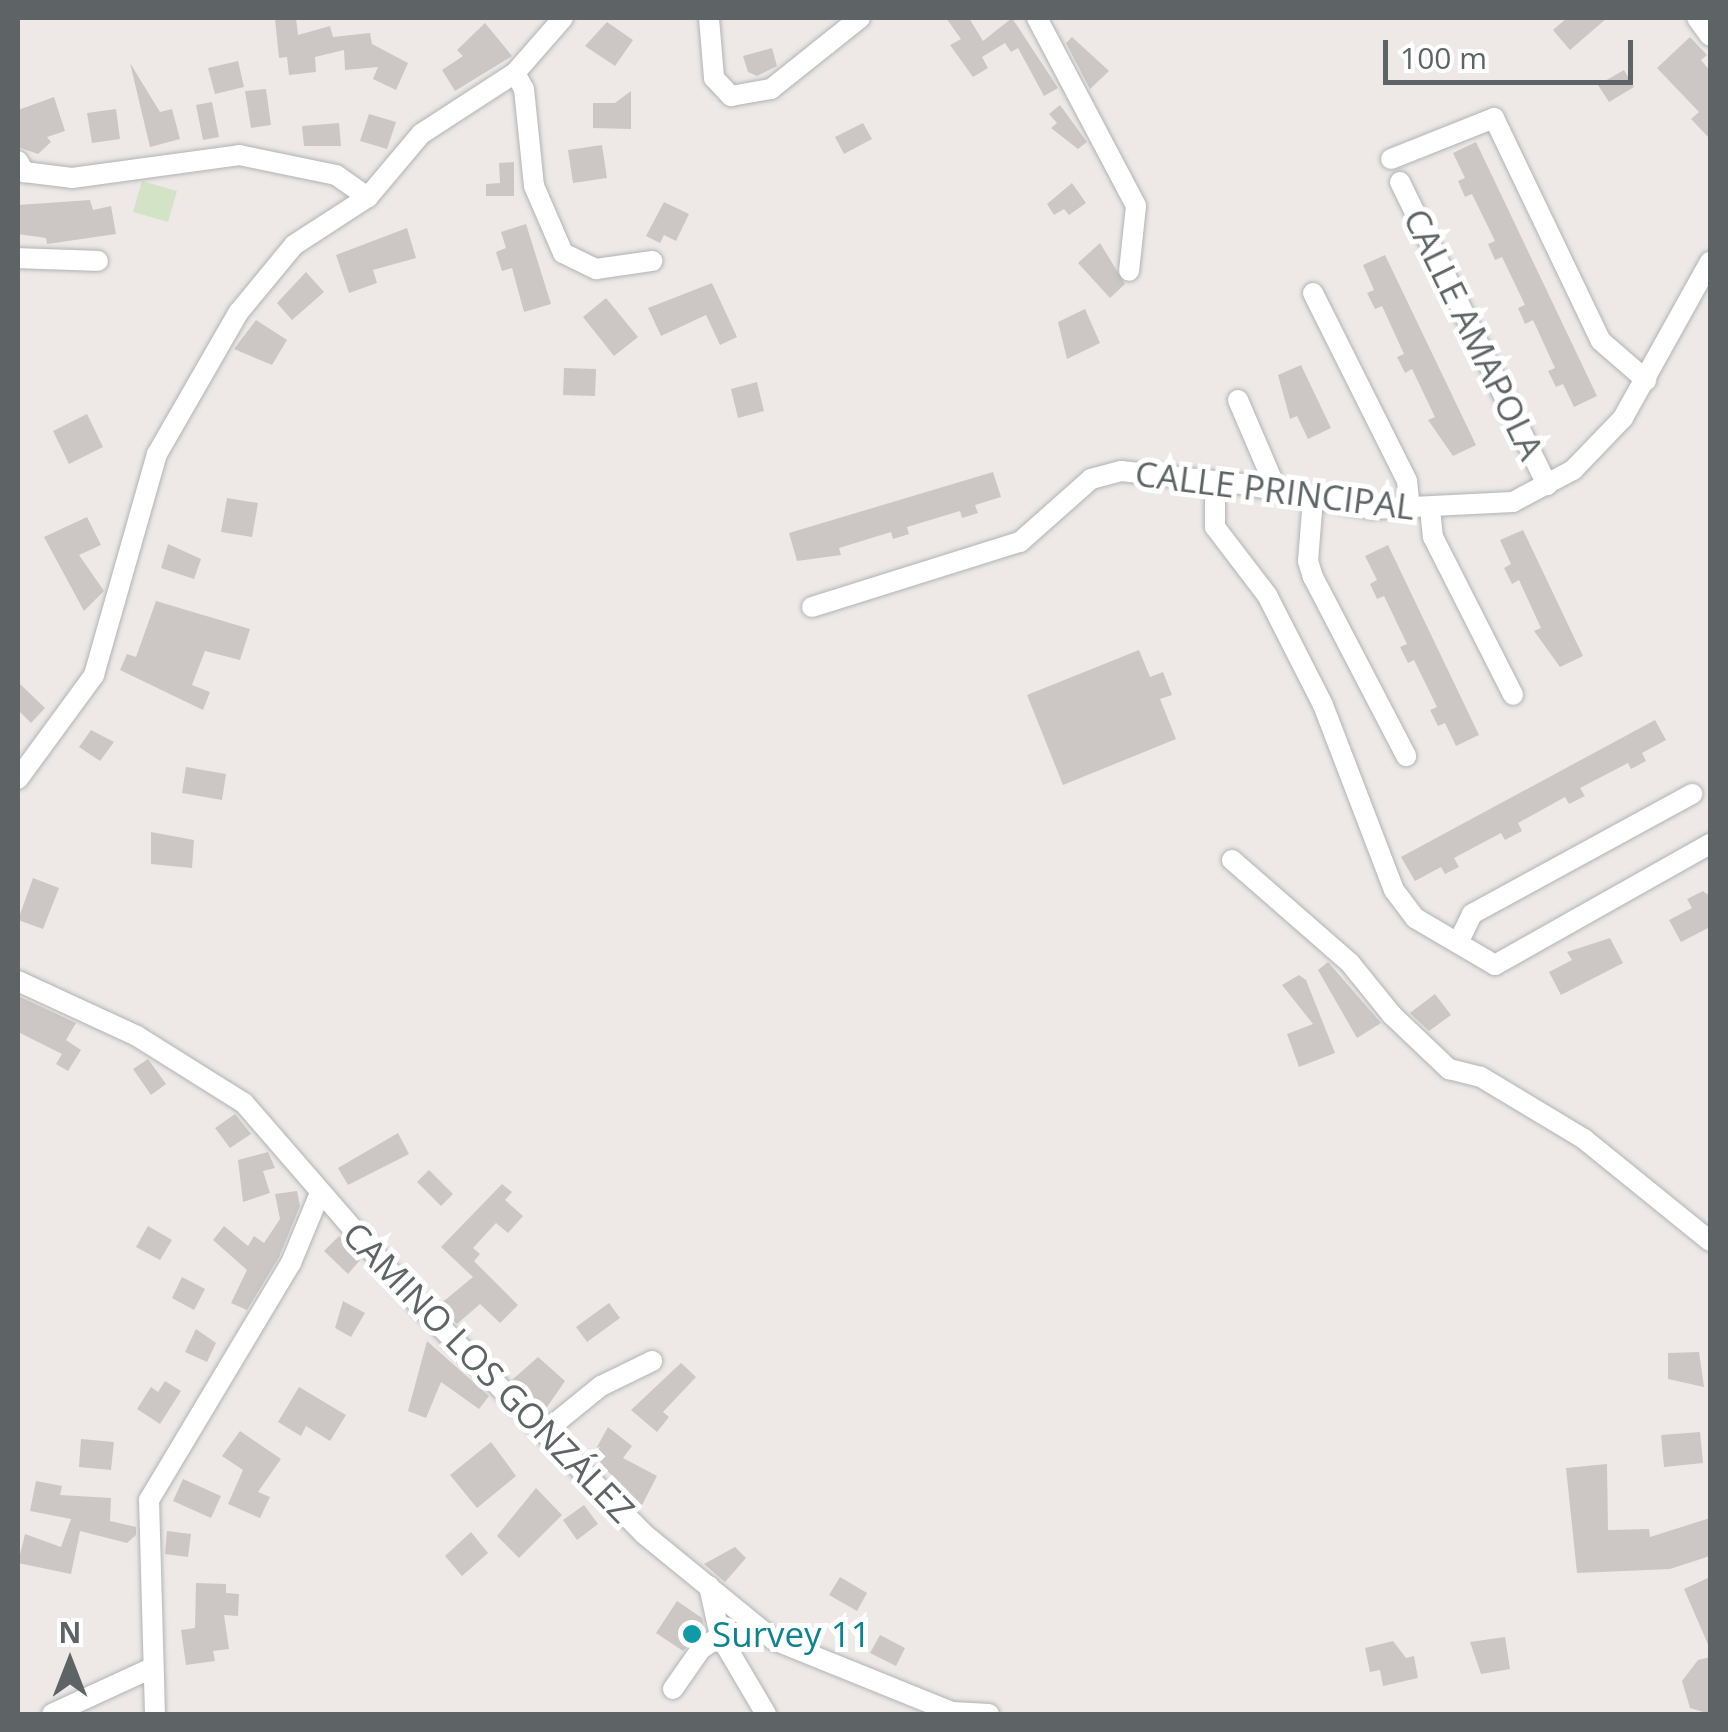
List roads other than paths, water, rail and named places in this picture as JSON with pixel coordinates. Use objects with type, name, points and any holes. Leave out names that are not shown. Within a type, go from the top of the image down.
[{"type":"street","points":[[18,779],[94,675],[157,454],[238,313],[294,245],[368,197],[421,134],[515,72],[563,18]]},
{"type":"street","points":[[709,18],[714,78],[731,96],[771,90],[860,18]]},
{"type":"street","points":[[1038,18],[1136,206],[1128,271]]},
{"type":"street","points":[[1697,18],[1710,36]]},
{"type":"street","points":[[515,72],[524,90],[534,186],[563,253],[596,269],[652,260]]},
{"type":"street","points":[[1390,159],[1494,118],[1601,341],[1646,380]]},
{"type":"street","points":[[18,161],[24,172],[72,178],[239,155],[336,176],[368,197]]},
{"type":"street","name":"CALLE AMAPOLA","points":[[1400,182],[1547,485]]},
{"type":"street","points":[[18,258],[98,261]]},
{"type":"street","name":"CALLE PRINCIPAL","points":[[812,607],[1020,542],[1091,478],[1121,471],[1420,509],[1513,502],[1573,470],[1623,418],[1710,262]]},
{"type":"street","points":[[1312,294],[1513,694]]},
{"type":"street","points":[[1238,400],[1276,491]]},
{"type":"street","points":[[1215,481],[1215,528],[1268,595],[1323,706],[1394,890],[1415,918],[1495,964],[1710,844]]},
{"type":"street","points":[[1313,498],[1308,561],[1313,577],[1406,756]]},
{"type":"street","points":[[1458,943],[1472,914],[1692,794]]},
{"type":"street","points":[[1232,860],[1350,963],[1392,1015],[1449,1069],[1481,1077],[1584,1139],[1710,1241]]},
{"type":"street","name":"CAMINO LOS GONZÁLEZ","points":[[18,981],[137,1036],[244,1103],[421,1307],[548,1428],[644,1534],[774,1640],[952,1712],[989,1714]]},
{"type":"street","points":[[155,1714],[150,1669],[149,1500],[291,1263],[320,1192]]},
{"type":"street","points":[[548,1428],[602,1386],[652,1362]]},
{"type":"street","points":[[708,1586],[720,1636],[766,1714]]},
{"type":"street","points":[[673,1689],[700,1649],[720,1636]]},
{"type":"street","points":[[52,1714],[150,1669]]},
{"type":"place","name":"Survey 11","points":[[692,1634]]}]
